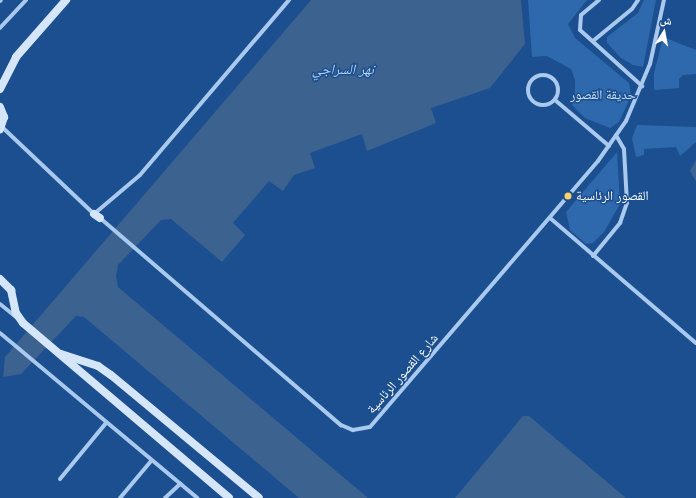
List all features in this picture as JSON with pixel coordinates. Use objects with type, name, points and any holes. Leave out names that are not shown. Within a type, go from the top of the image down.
[{"type":"main road","points":[[0,89],[16,57],[66,0]]},
{"type":"main road","points":[[0,107],[4,117],[1,128]]},
{"type":"main road","points":[[0,280],[11,290],[21,321],[229,498]]},
{"type":"main road","points":[[54,350],[98,366],[111,375],[259,498]]},
{"type":"street","points":[[0,28],[26,0]]},
{"type":"street","points":[[97,216],[140,175],[289,0]]},
{"type":"street","points":[[599,0],[578,18],[580,30],[642,86]]},
{"type":"street","points":[[593,41],[636,5],[638,0]]},
{"type":"street","name":"شارع القصور الرئاسية","points":[[1,128],[97,216],[341,425],[361,430],[378,420],[550,218],[609,146],[642,86],[664,0]]},
{"type":"street","points":[[539,75],[553,78],[558,86],[555,100],[546,105],[536,104],[528,91],[531,81],[539,75]]},
{"type":"street","points":[[555,100],[609,146]]},
{"type":"street","points":[[593,256],[620,223],[628,203],[625,154],[616,135]]},
{"type":"street","points":[[550,218],[696,343]]},
{"type":"street","points":[[0,304],[21,321]]},
{"type":"street","points":[[0,333],[37,366],[197,498]]},
{"type":"street","points":[[60,479],[106,423]]},
{"type":"street","points":[[120,498],[151,461]]},
{"type":"street","points":[[165,498],[180,484]]},
{"type":"green space","name":"حديقة القصور","points":[[528,0],[587,0],[568,24],[575,38],[629,83],[631,96],[619,122],[610,128],[585,118],[572,105],[575,100],[575,80],[571,69],[547,56],[532,57]]},
{"type":"green space","name":"حديقة القصور","points":[[644,0],[656,0],[643,67],[633,65],[621,58],[607,43],[607,37],[638,13]]},
{"type":"green space","points":[[663,37],[696,50],[696,74],[683,75],[679,79],[679,88],[654,90],[654,73]]},
{"type":"green space","points":[[637,125],[696,127],[696,142],[680,156],[676,147],[644,149],[644,155],[636,157],[632,138]]},
{"type":"green space","points":[[617,152],[620,204],[604,232],[593,243],[586,244],[570,230],[566,212]]},
{"type":"water","name":"نهر السراجي","points":[[311,0],[521,0],[525,44],[490,88],[431,108],[436,123],[367,151],[362,134],[310,153],[315,168],[294,175],[283,191],[269,181],[233,223],[245,235],[222,262],[171,219],[161,220],[118,265],[116,276],[118,287],[368,498],[299,498],[84,317],[76,316],[21,374],[3,377],[5,357]]},
{"type":"water","points":[[696,160],[696,181],[690,171]]},
{"type":"water","points":[[523,416],[529,416],[626,498],[455,498]]},
{"type":"place","name":"القصور الرئاسية","points":[[568,196]]}]
